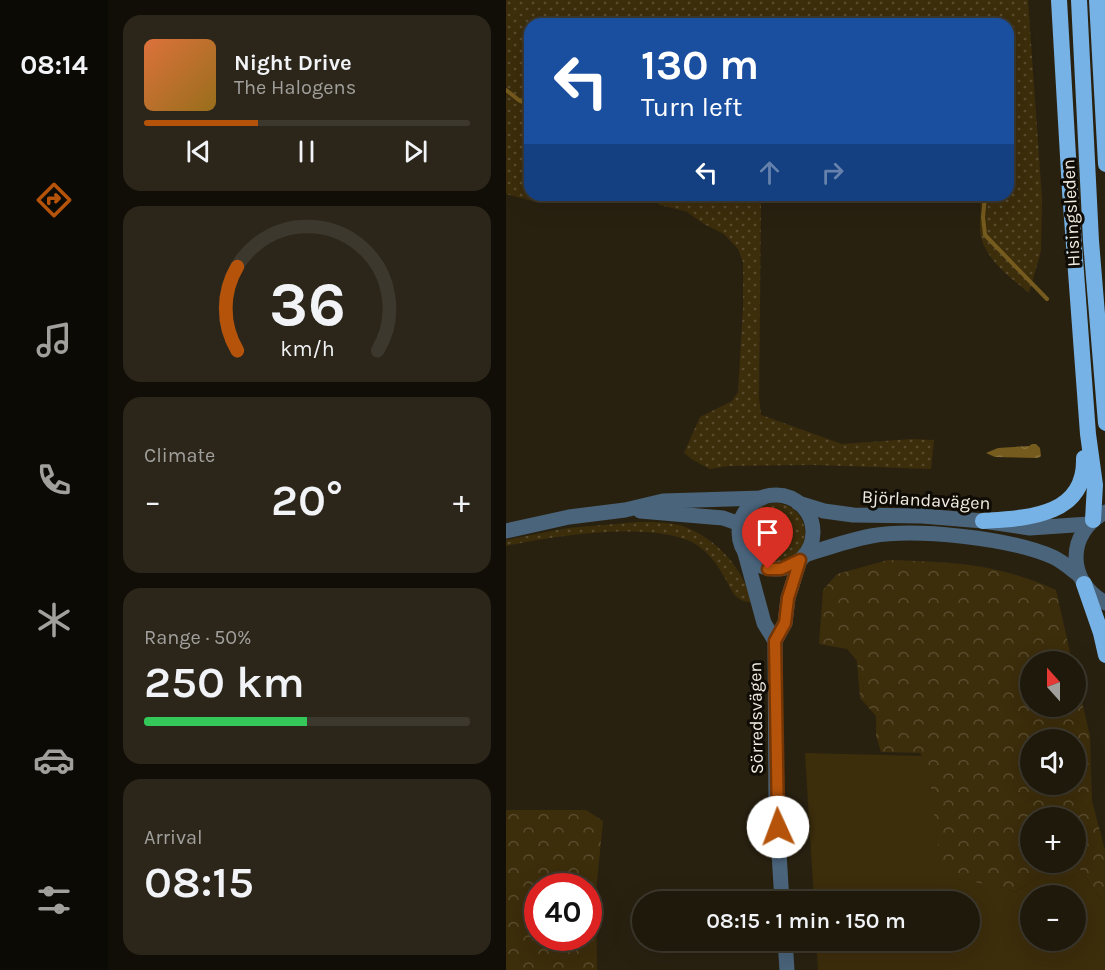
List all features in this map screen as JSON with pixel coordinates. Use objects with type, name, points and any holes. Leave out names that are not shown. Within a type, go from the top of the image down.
[{"type":"highway","points":[[1059,0],[1088,434],[1095,485],[1096,519]]},
{"type":"highway","name":"Hisingsleden","points":[[1079,0],[1091,241],[1106,423]]},
{"type":"highway","name":"Hisingsleden","points":[[1097,0],[1106,165]]},
{"type":"highway","points":[[983,521],[1038,516],[1071,497],[1082,478],[1084,449],[1088,434]]},
{"type":"highway","points":[[1081,579],[1101,633],[1106,655]]},
{"type":"street","points":[[506,531],[569,517],[625,510],[663,501],[783,496],[798,503],[812,523],[812,540],[803,558],[788,567],[774,570],[761,567],[745,554],[739,540],[740,524],[745,511],[761,498]]},
{"type":"street","name":"Björlandavägen","points":[[798,503],[824,511],[853,515],[922,516],[1030,528],[1096,519]]},
{"type":"street","points":[[625,510],[723,518],[740,524]]},
{"type":"street","points":[[1081,579],[1076,562],[1077,548],[1081,535],[1096,519]]},
{"type":"street","name":"Björlandavägen","points":[[803,558],[872,536],[901,533],[993,541],[1053,557],[1081,579],[1095,597],[1106,603]]},
{"type":"street","name":"Sörredsvägen","points":[[745,554],[764,624],[775,641]]},
{"type":"street","name":"Sörredsvägen","points":[[781,891],[776,804],[775,641],[785,623],[788,598],[803,558]]},
{"type":"street","points":[[786,951],[787,970]]},
{"type":"green space","points":[[506,0],[1028,0],[1042,199],[1041,251],[1029,293],[992,259],[982,242],[980,232],[979,201],[1014,201],[1014,18],[524,18],[524,199],[506,194]]},
{"type":"green space","points":[[655,201],[761,201],[759,398],[761,415],[842,444],[912,439],[934,440],[931,469],[814,465],[729,466],[710,469],[684,453],[700,417],[732,401],[738,392],[743,309],[743,262],[738,249],[724,234],[687,212],[660,205]]},
{"type":"green space","points":[[769,503],[781,503],[792,508],[800,516],[805,533],[803,545],[792,558],[781,563],[769,563],[758,558],[750,550],[745,539],[745,527],[750,516],[758,508]]},
{"type":"green space","points":[[638,522],[679,525],[707,539],[727,556],[735,567],[748,590],[751,602],[743,601],[736,596],[717,565],[701,548],[692,542],[674,536],[651,532],[600,532],[506,546],[506,540],[568,528]]},
{"type":"green space","points":[[888,560],[953,563],[993,569],[1056,590],[1070,651],[1020,651],[1020,717],[1086,717],[1090,736],[1092,801],[1105,850],[1105,904],[1082,873],[1086,873],[1086,807],[1020,807],[1020,873],[1045,873],[1026,885],[1020,885],[1020,889],[1015,892],[999,886],[940,890],[926,761],[920,753],[881,752],[876,736],[876,716],[860,698],[857,661],[847,649],[819,644],[823,590],[837,574]]},
{"type":"green space","points":[[805,753],[927,756],[942,877],[999,886],[1015,892],[1020,889],[1020,951],[1086,951],[1086,885],[1026,885],[1045,873],[1082,873],[1105,904],[1105,970],[818,970],[817,951],[980,951],[980,891],[813,891]]},
{"type":"green space","points":[[506,810],[586,810],[603,821],[598,873],[524,873],[524,951],[597,951],[597,970],[506,970]]},
{"type":"water","points":[[1032,444],[1040,448],[1041,456],[1038,458],[995,457],[986,453],[998,448]]},
{"type":"waterway","points":[[506,90],[524,103]]},
{"type":"waterway","points":[[985,201],[985,235],[1047,299]]},
{"type":"route","points":[[768,569],[781,569],[800,560],[788,598],[785,623],[775,641],[778,827]]}]
